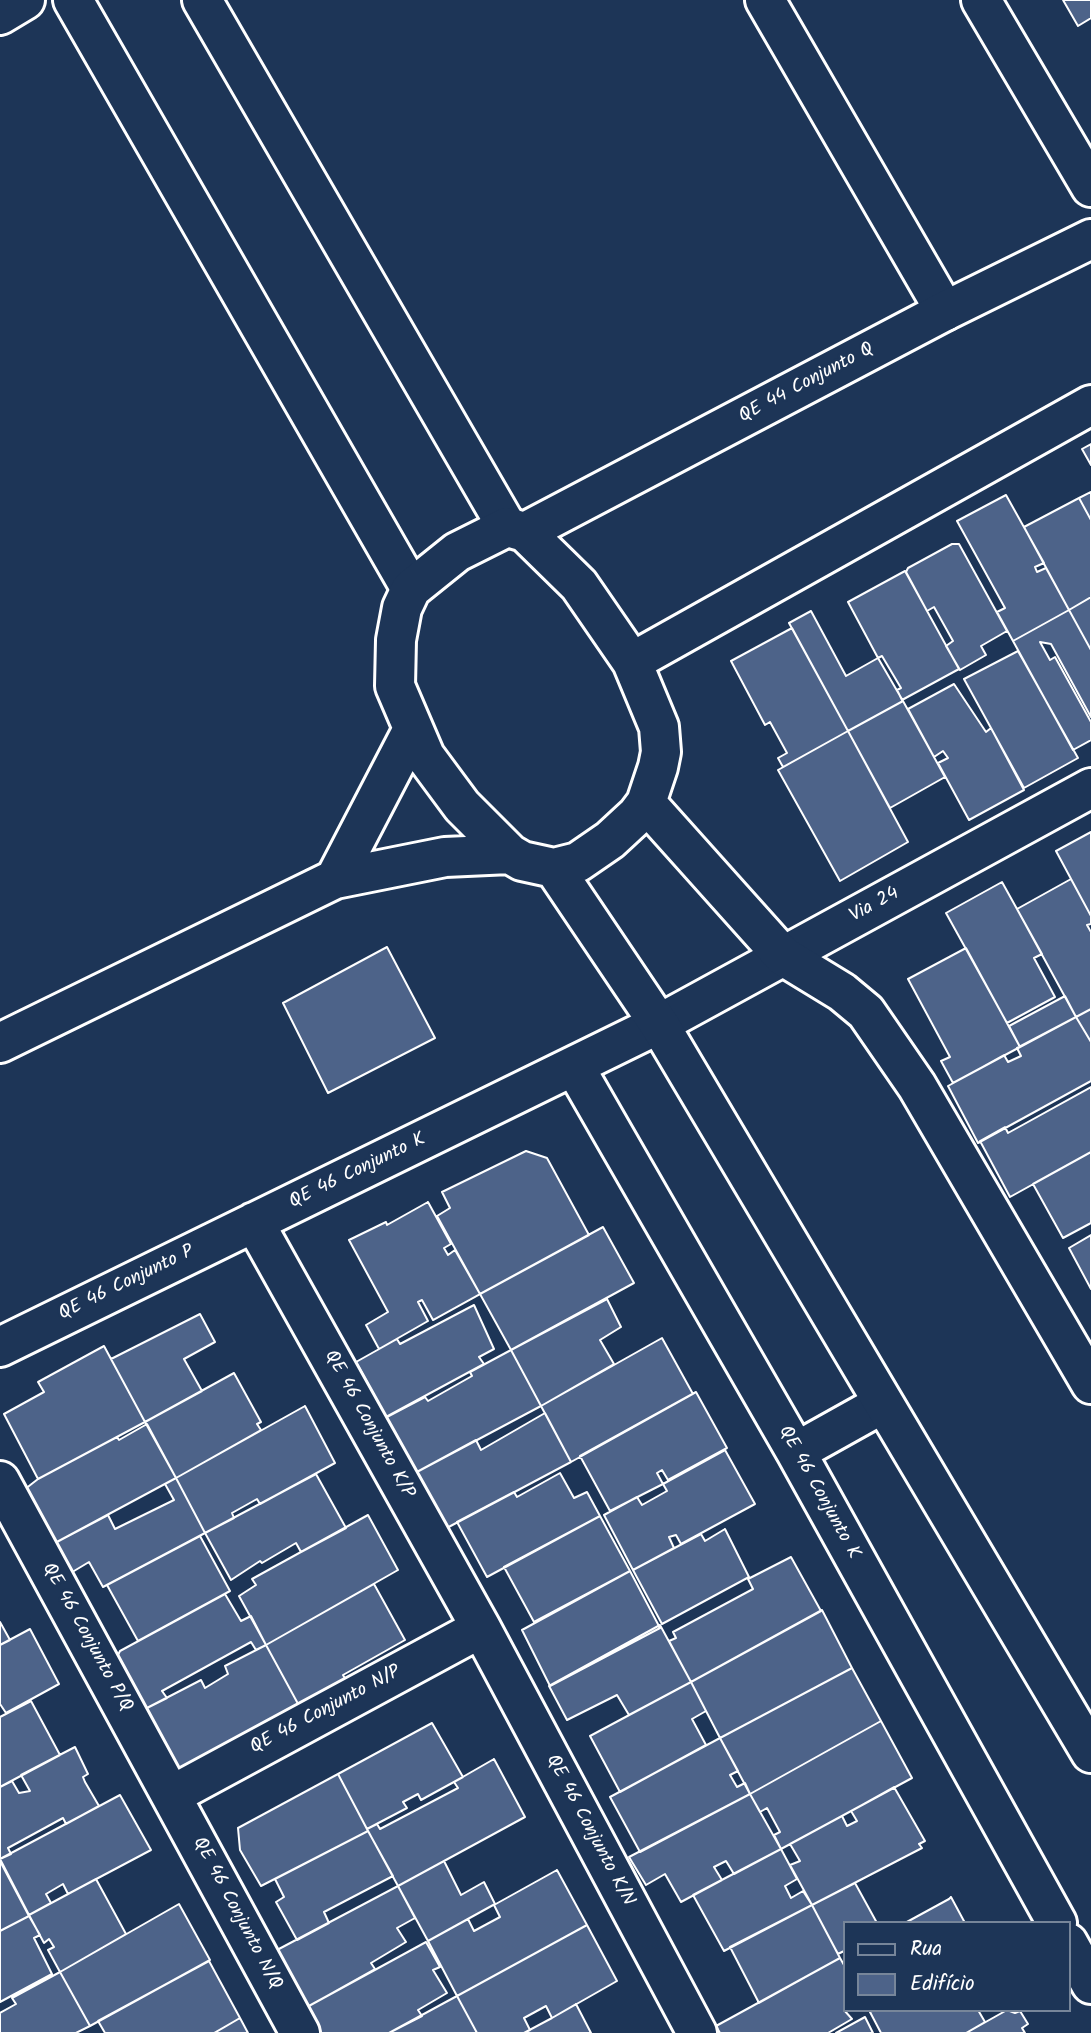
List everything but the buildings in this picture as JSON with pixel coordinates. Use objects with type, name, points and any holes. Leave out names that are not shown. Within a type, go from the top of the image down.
[{"type":"street","points":[[0,15],[25,0]]},
{"type":"street","points":[[74,0],[411,589],[402,608],[393,659],[395,686],[412,731],[425,756],[456,798],[510,854],[522,861],[554,868],[579,862],[595,852],[628,823],[646,803],[661,752],[659,727],[632,662],[579,585],[516,529],[202,0]]},
{"type":"street","points":[[765,0],[945,311]]},
{"type":"street","points":[[981,0],[1091,187]]},
{"type":"street","name":"QE 44 Conjunto Q","points":[[411,589],[457,552],[516,529],[1091,239]]},
{"type":"street","points":[[632,662],[1091,405]]},
{"type":"street","points":[[335,879],[412,731]]},
{"type":"street","name":"Via 24","points":[[659,1024],[1091,788]]},
{"type":"street","points":[[646,803],[783,956],[842,992],[866,1012],[917,1086],[1091,1384]]},
{"type":"street","points":[[0,1043],[335,879],[445,857],[510,854]]},
{"type":"street","points":[[554,868],[659,1024],[1091,1753]]},
{"type":"street","name":"QE 46 Conjunto K","points":[[254,1222],[659,1024]]},
{"type":"street","name":"QE 46 Conjunto K","points":[[574,1066],[796,1452],[1056,1921]]},
{"type":"street","name":"QE 46 Conjunto P","points":[[0,1346],[254,1222]]},
{"type":"street","name":"QE 46 Conjunto K/P","points":[[254,1222],[481,1628]]},
{"type":"street","points":[[796,1452],[882,1404]]},
{"type":"street","name":"QE 46 Conjunto P/Q","points":[[0,1481],[172,1795]]},
{"type":"street","name":"QE 46 Conjunto N/P","points":[[172,1795],[481,1628]]},
{"type":"street","name":"QE 46 Conjunto K/N","points":[[481,1628],[697,2033]]},
{"type":"street","name":"QE 46 Conjunto N/Q","points":[[172,1795],[300,2033]]},
{"type":"street","points":[[1070,1947],[1091,1984]]}]
